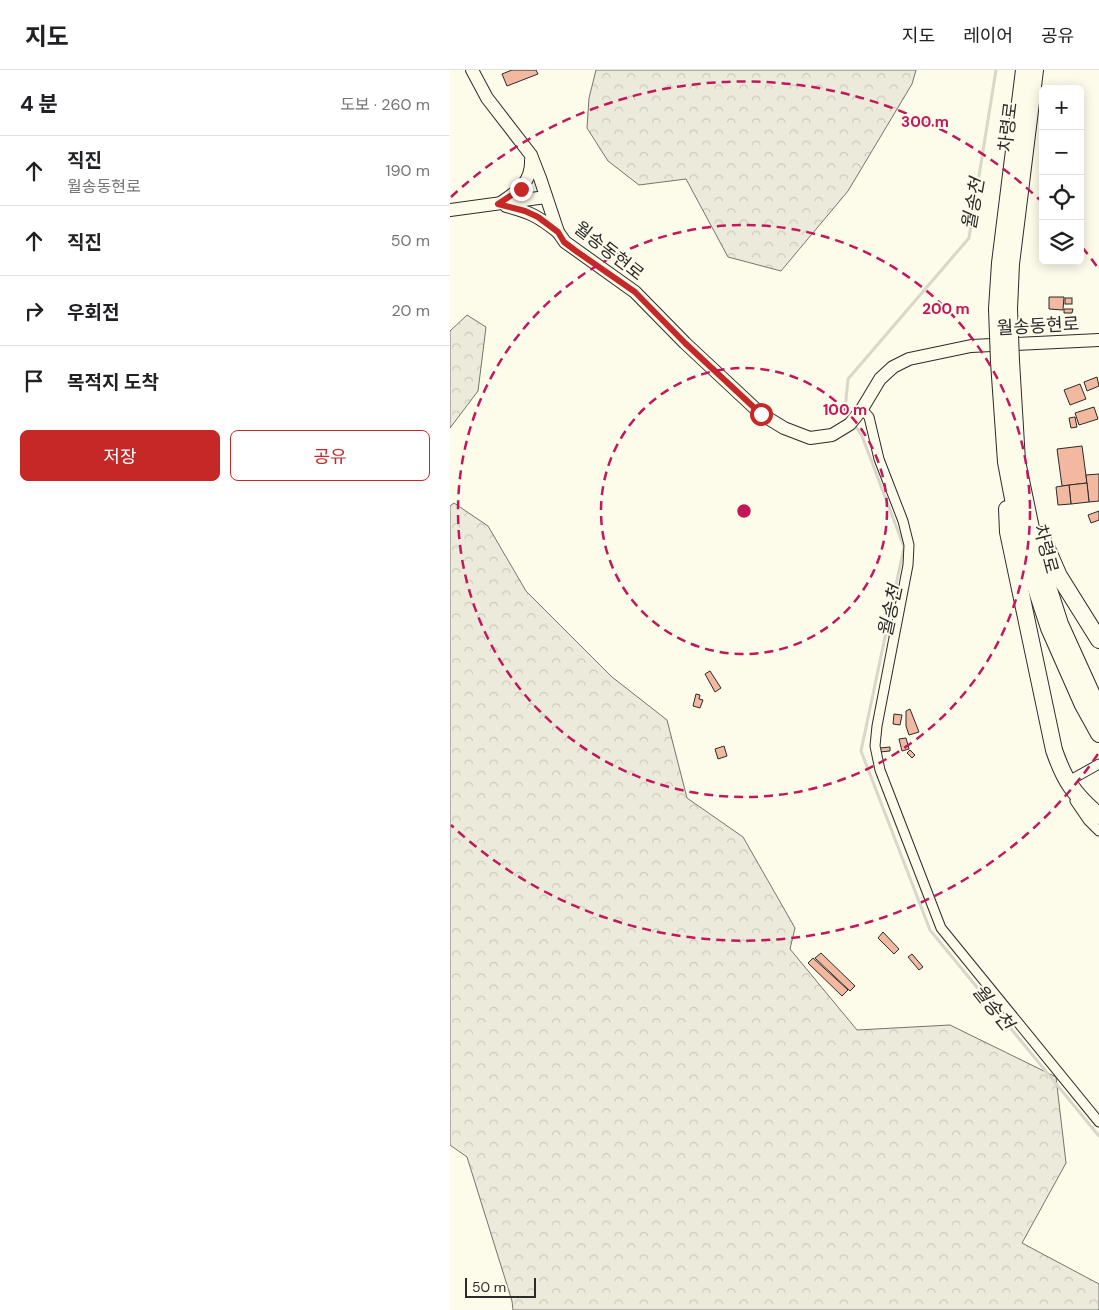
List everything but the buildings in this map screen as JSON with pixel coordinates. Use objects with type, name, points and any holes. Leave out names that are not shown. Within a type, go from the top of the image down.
[{"type":"highway","name":"차령로","points":[[1024,70],[1000,263],[1012,462],[1022,546],[1049,628],[1083,706],[1099,734]]},
{"type":"highway","name":"차령로","points":[[1003,309],[1011,264],[1035,70]]},
{"type":"highway","name":"차령로","points":[[1012,462],[1034,543],[1060,624],[1099,710]]},
{"type":"highway","points":[[1012,462],[1059,576],[1099,640]]},
{"type":"highway","points":[[1012,462],[1008,532],[1054,750],[1066,782],[1079,798],[1099,816]]},
{"type":"street","name":"월송동현로","points":[[472,70],[487,98],[531,155],[558,232],[564,242],[635,292],[685,343],[761,414],[784,428],[810,438],[832,434],[850,424],[860,412],[880,379],[893,367],[909,359],[971,346],[1099,340]]},
{"type":"street","points":[[498,204],[521,189],[528,179],[532,169],[531,155]]},
{"type":"street","points":[[450,210],[546,197]]},
{"type":"street","points":[[498,204],[525,211],[538,217],[558,232]]},
{"type":"street","points":[[860,412],[869,417],[879,459],[904,521],[909,545],[908,565],[877,726],[875,746],[880,770],[941,928],[1099,1122]]},
{"type":"street","points":[[1099,764],[1066,782],[1078,806],[1099,831]]},
{"type":"green space","points":[[596,70],[916,70],[912,84],[848,191],[781,271],[728,257],[686,179],[639,185],[608,161],[587,128],[589,98]]},
{"type":"green space","points":[[467,315],[486,327],[478,391],[450,428],[450,331]]},
{"type":"green space","points":[[454,503],[488,526],[526,591],[612,677],[667,720],[687,798],[743,837],[795,928],[790,949],[857,1030],[950,1025],[1056,1077],[1066,1163],[1022,1243],[1099,1284],[1099,1310],[513,1310],[512,1301],[467,1157],[450,1145],[450,506]]},
{"type":"waterway","name":"월송천","points":[[850,419],[845,410],[848,379],[969,238],[996,70]]},
{"type":"waterway","name":"월송천","points":[[854,424],[862,436],[904,547],[861,751],[930,930],[1099,1136]]},
{"type":"route","points":[[521,189],[498,204],[525,211],[538,217],[558,232],[564,242],[635,292],[685,343],[761,414]]}]
